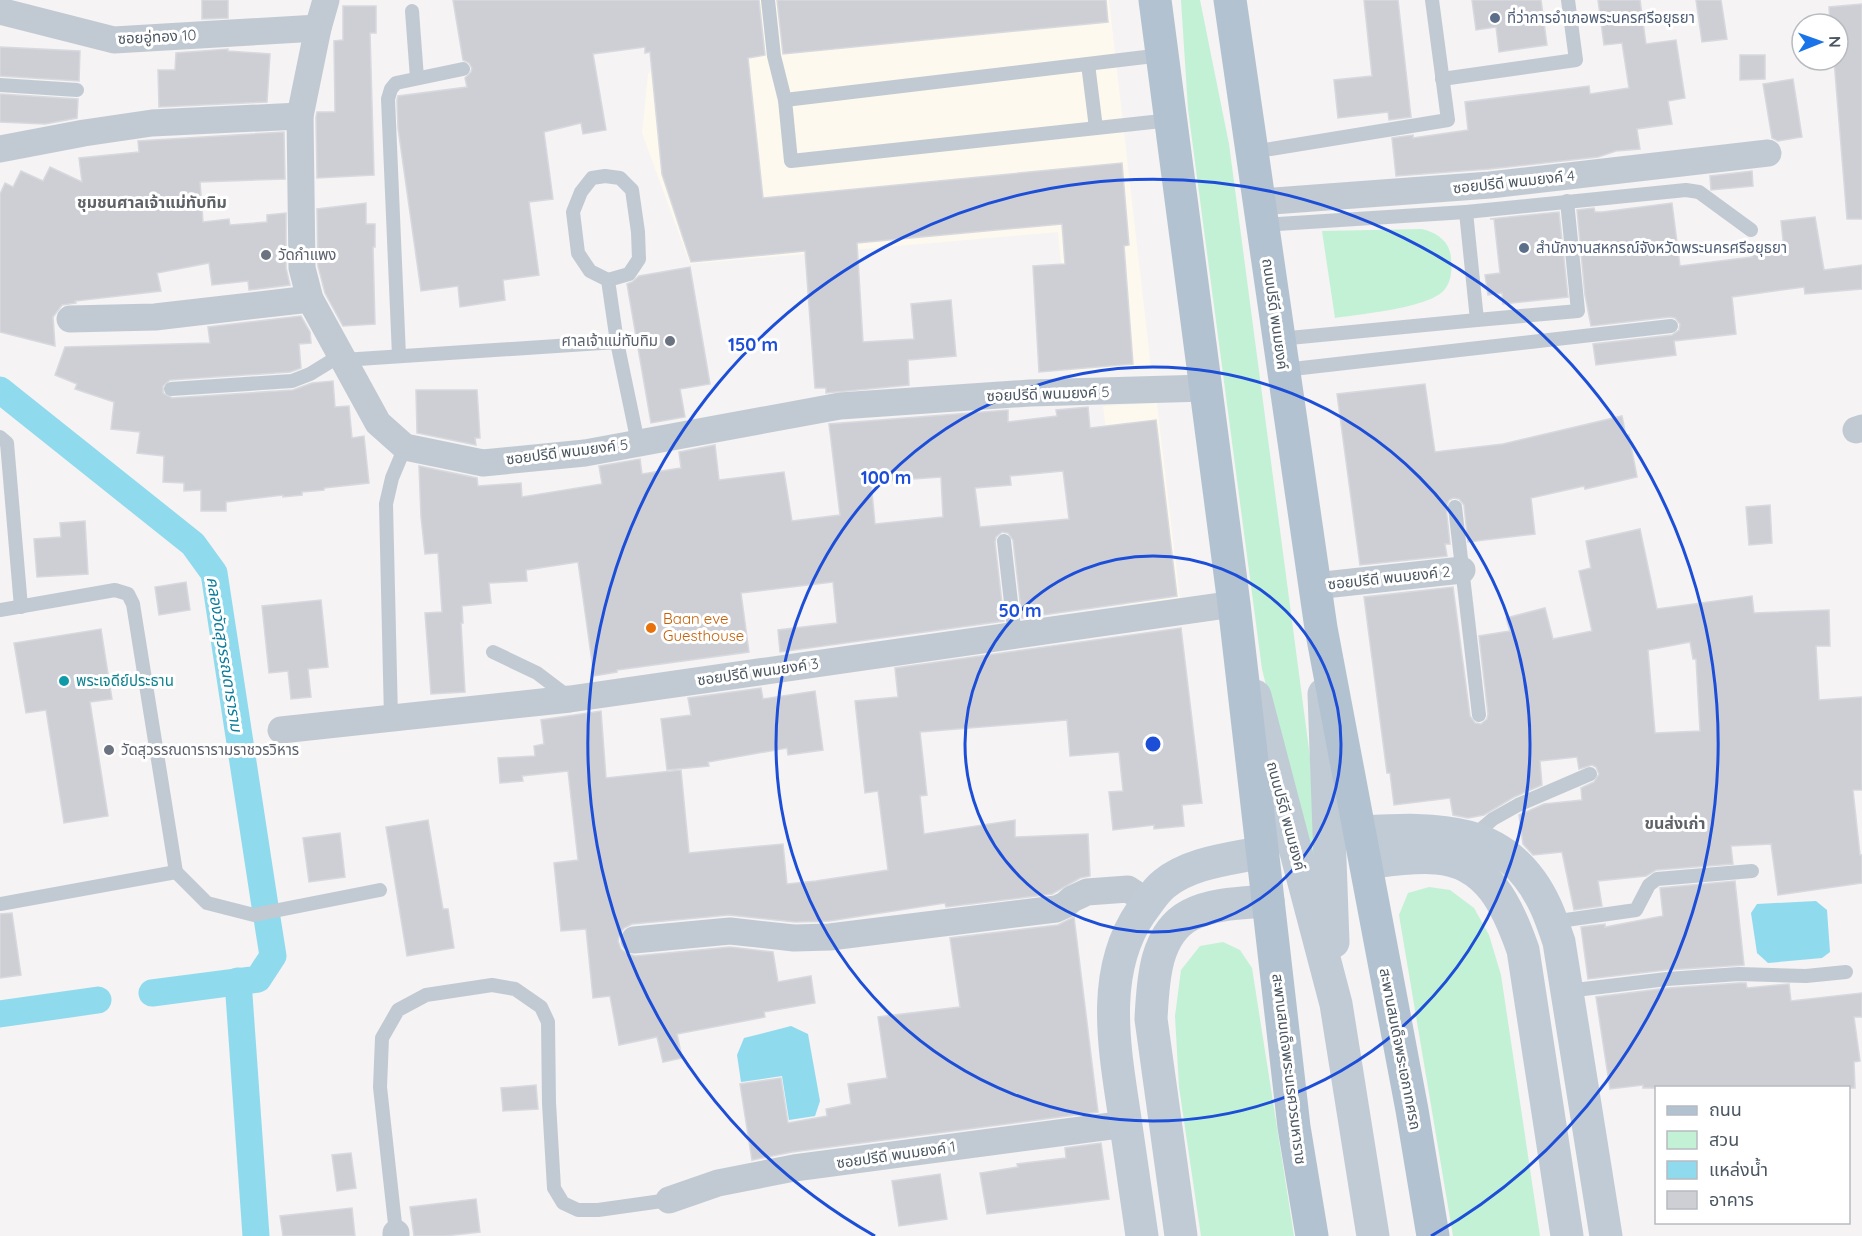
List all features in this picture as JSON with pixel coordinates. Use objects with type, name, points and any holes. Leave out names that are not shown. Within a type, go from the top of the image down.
[{"type":"main road","name":"ถนนปรีดี พนมยงค์","points":[[1155,0],[1236,616],[1268,901]]},
{"type":"main road","name":"ถนนปรีดี พนมยงค์","points":[[1230,0],[1321,628],[1363,847]]},
{"type":"main road","name":"ถนนปรีดี พนมยงค์","points":[[1236,616],[1336,1004],[1374,1236]]},
{"type":"main road","name":"ถนนปรีดี พนมยงค์","points":[[1321,628],[1336,1004]]},
{"type":"main road","points":[[1363,847],[1421,829],[1455,833],[1472,837],[1494,847],[1530,879],[1546,907],[1559,942],[1606,1236]]},
{"type":"main road","points":[[1363,847],[1457,862],[1478,873],[1494,888],[1511,915],[1523,950],[1567,1236]]},
{"type":"main road","name":"สะพานสมเด็จพระเอกาทศรถ","points":[[1363,847],[1433,1236]]},
{"type":"main road","points":[[1142,1236],[1115,1050],[1113,996],[1120,952],[1135,921],[1164,884],[1184,872],[1212,862],[1263,852]]},
{"type":"main road","points":[[1180,1236],[1151,1019],[1153,983],[1158,956],[1171,932],[1190,915],[1219,906],[1268,901]]},
{"type":"main road","name":"สะพานสมเด็จพระนเรศวรมหาราช","points":[[1268,901],[1294,1127],[1311,1227]]},
{"type":"street","points":[[326,0],[300,116],[302,268],[310,299],[378,423],[405,447]]},
{"type":"street","name":"ซอยอู่ทอง 10","points":[[0,11],[114,40],[318,28]]},
{"type":"street","points":[[0,149],[152,123],[300,116]]},
{"type":"street","name":"ซอยปรีดี พนมยงค์ 4","points":[[1261,214],[1768,153]]},
{"type":"street","points":[[70,319],[155,317],[310,299]]},
{"type":"street","name":"ซอยปรีดี พนมยงค์ 5","points":[[405,447],[483,463],[585,453],[840,406],[1030,393],[1206,388]]},
{"type":"street","name":"ซอยปรีดี พนมยงค์ 2","points":[[1315,586],[1462,570]]},
{"type":"street","name":"ซอยปรีดี พนมยงค์ 3","points":[[281,730],[570,699],[1015,637],[1236,616]]},
{"type":"street","points":[[634,940],[730,932],[794,938],[830,937],[1056,909],[1087,892],[1128,889],[1148,902]]},
{"type":"street","name":"ซอยปรีดี พนมยงค์ 1","points":[[669,1200],[718,1183],[794,1168],[1126,1125]]},
{"type":"lane","points":[[768,0],[774,56],[784,100],[791,161],[1171,120]]},
{"type":"lane","points":[[1252,152],[1448,120],[1432,0]]},
{"type":"lane","points":[[1442,79],[1576,60],[1568,0]]},
{"type":"lane","points":[[412,11],[417,78]]},
{"type":"lane","points":[[784,100],[1162,55]]},
{"type":"lane","points":[[1088,64],[1096,128]]},
{"type":"lane","points":[[399,356],[388,99],[396,83],[463,69]]},
{"type":"lane","points":[[0,85],[76,90]]},
{"type":"lane","points":[[605,176],[620,178],[632,190],[639,259],[629,274],[608,280],[590,271],[578,253],[573,212],[581,192],[592,178],[605,176]]},
{"type":"lane","points":[[1261,214],[1466,212],[1686,190],[1700,192],[1751,230]]},
{"type":"lane","points":[[1281,355],[1477,320],[1578,311],[1568,201]]},
{"type":"lane","points":[[1466,212],[1477,320]]},
{"type":"lane","points":[[608,280],[617,342],[638,443]]},
{"type":"lane","points":[[1281,355],[1671,326]]},
{"type":"lane","points":[[171,389],[292,381],[342,358],[617,342]]},
{"type":"lane","points":[[0,437],[7,443],[21,607]]},
{"type":"lane","points":[[391,718],[386,504],[392,478],[405,447]]},
{"type":"lane","points":[[1455,507],[1479,715]]},
{"type":"lane","points":[[1004,541],[1015,637]]},
{"type":"lane","points":[[0,610],[115,590],[128,594],[134,604],[176,872],[207,903],[254,915],[380,890]]},
{"type":"lane","points":[[493,652],[537,673],[570,699]]},
{"type":"lane","points":[[1472,837],[1493,819],[1518,805],[1590,774]]},
{"type":"lane","points":[[1552,922],[1636,910],[1649,885],[1657,879],[1752,871]]},
{"type":"lane","points":[[0,904],[176,872]]},
{"type":"lane","points":[[1567,991],[1739,974],[1806,976],[1846,972]]},
{"type":"lane","points":[[396,1234],[380,1087],[382,1038],[398,1010],[426,995],[492,985],[515,989],[541,1007],[548,1022],[549,1103],[554,1188],[563,1203],[578,1210],[598,1210],[669,1200]]},
{"type":"shaded area","points":[[676,0],[1109,0],[1151,368],[1071,374],[1058,232],[690,264],[642,133],[648,74],[671,48]]},
{"type":"shaded area","points":[[1157,403],[1180,598],[1126,605],[1103,406]]},
{"type":"green space","points":[[1181,0],[1200,0],[1229,144],[1310,757],[1315,865],[1311,866],[1262,669],[1188,109]]},
{"type":"green space","points":[[1421,229],[1441,238],[1450,252],[1451,270],[1445,289],[1437,296],[1411,305],[1335,318],[1322,231]]},
{"type":"green space","points":[[1429,887],[1450,890],[1474,908],[1489,935],[1501,975],[1540,1236],[1453,1236],[1399,915],[1408,893]]},
{"type":"green space","points":[[1223,942],[1240,950],[1252,968],[1294,1236],[1201,1236],[1179,1087],[1175,1016],[1181,970],[1200,946]]},
{"type":"water","points":[[1816,901],[1827,910],[1830,952],[1822,958],[1768,963],[1757,953],[1751,913],[1757,904]]},
{"type":"water","points":[[791,1026],[808,1034],[820,1101],[815,1116],[789,1120],[782,1076],[741,1082],[737,1055],[744,1038]]},
{"type":"building","points":[[202,0],[228,0],[228,18],[202,19]]},
{"type":"building","points":[[453,0],[759,0],[765,55],[748,58],[763,198],[1122,163],[1129,245],[1124,246],[1133,364],[1039,372],[1033,266],[1065,264],[1062,224],[857,243],[863,342],[914,339],[911,304],[951,300],[956,356],[908,360],[909,385],[826,393],[826,388],[815,388],[805,251],[691,262],[662,174],[650,52],[645,53],[645,47],[593,54],[606,130],[583,134],[581,123],[544,132],[553,199],[529,202],[539,275],[503,280],[505,300],[460,307],[458,286],[421,291],[398,128],[397,100],[398,96],[467,87],[465,78],[472,68],[463,60]]},
{"type":"building","points":[[777,0],[1106,0],[1108,22],[783,54]]},
{"type":"building","points":[[1364,0],[1398,0],[1411,117],[1389,120],[1388,112],[1338,118],[1334,80],[1372,76]]},
{"type":"building","points":[[1472,0],[1541,0],[1547,45],[1499,52],[1496,27],[1476,30]]},
{"type":"building","points":[[1598,0],[1640,0],[1646,44],[1676,40],[1685,98],[1668,101],[1672,124],[1637,129],[1640,149],[1616,151],[1598,157],[1396,176],[1392,138],[1413,135],[1413,138],[1468,130],[1465,102],[1589,86],[1590,94],[1629,88],[1622,43],[1604,45]]},
{"type":"building","points":[[1696,0],[1721,0],[1727,39],[1702,42]]},
{"type":"building","points":[[1862,4],[1862,219],[1847,219],[1835,72],[1850,72],[1850,12],[1829,12],[1829,7]]},
{"type":"building","points":[[343,6],[376,6],[376,33],[370,33],[374,175],[317,178],[316,117],[317,112],[335,112],[334,41],[343,40]]},
{"type":"building","points":[[0,47],[80,51],[79,81],[0,76]]},
{"type":"building","points":[[228,49],[228,51],[270,54],[267,102],[159,107],[158,70],[175,70],[176,53]]},
{"type":"building","points":[[1740,55],[1765,55],[1765,79],[1740,80]]},
{"type":"building","points":[[1793,79],[1802,137],[1778,141],[1772,138],[1763,84]]},
{"type":"building","points":[[0,94],[78,99],[77,118],[45,124],[0,122]]},
{"type":"building","points":[[284,132],[285,179],[200,182],[203,222],[229,219],[230,225],[267,222],[267,215],[286,213],[286,268],[290,285],[249,290],[248,281],[212,285],[209,263],[157,273],[161,291],[75,301],[76,303],[62,305],[53,317],[55,346],[0,332],[0,194],[5,183],[13,187],[21,171],[43,181],[50,167],[82,182],[79,158],[139,152],[138,141]]},
{"type":"building","points":[[1752,171],[1753,186],[1711,190],[1710,176]]},
{"type":"building","points":[[366,203],[366,224],[375,224],[375,247],[373,247],[375,324],[343,326],[325,293],[318,266],[317,209]]},
{"type":"building","points":[[1672,203],[1680,266],[1752,257],[1751,254],[1784,250],[1781,221],[1815,217],[1824,270],[1862,265],[1862,289],[1805,294],[1804,287],[1732,297],[1736,334],[1674,341],[1676,355],[1596,365],[1593,344],[1672,335],[1679,330],[1680,324],[1675,318],[1670,317],[1591,326],[1585,295],[1577,210],[1594,208],[1595,212],[1602,212]]},
{"type":"building","name":"สํานักงานสหกรณ์จังหวัดพระนครศรีอยุธยา","points":[[1559,212],[1568,297],[1503,304],[1502,293],[1488,295],[1485,275],[1500,273],[1494,219],[1490,219]]},
{"type":"building","name":"ศาลเจ้าแม่ทับทิม","points":[[690,267],[710,384],[680,389],[685,417],[651,423],[627,284],[639,276]]},
{"type":"building","points":[[301,316],[310,332],[311,343],[299,344],[301,368],[290,372],[170,380],[163,386],[163,393],[172,398],[293,390],[312,383],[333,381],[335,407],[349,406],[352,438],[364,436],[369,483],[324,488],[324,490],[302,492],[302,495],[226,502],[226,511],[201,511],[201,490],[184,491],[184,483],[163,482],[164,456],[137,453],[140,432],[111,429],[114,402],[75,389],[77,384],[55,375],[65,347],[210,343],[208,327]]},
{"type":"building","points":[[1425,384],[1435,452],[1503,444],[1622,416],[1626,436],[1629,435],[1637,477],[1531,498],[1535,534],[1468,542],[1464,505],[1459,499],[1453,498],[1449,500],[1446,507],[1450,544],[1445,544],[1447,556],[1360,565],[1337,394]]},
{"type":"building","points":[[416,390],[477,390],[480,438],[475,438],[476,445],[417,433]]},
{"type":"building","points":[[1088,407],[1090,428],[1156,420],[1177,596],[1022,618],[1013,540],[1008,533],[1002,532],[996,537],[995,542],[1004,621],[780,652],[778,630],[837,623],[833,582],[741,593],[749,652],[617,670],[617,672],[594,676],[578,562],[526,570],[527,581],[489,583],[491,603],[462,606],[465,692],[431,694],[425,613],[442,612],[438,553],[425,554],[419,466],[477,478],[478,486],[521,483],[522,497],[602,484],[599,466],[640,459],[642,474],[681,468],[679,452],[715,445],[719,480],[784,472],[792,521],[840,515],[829,424],[1008,410],[1008,422],[1057,416],[1056,410]],"holes":[[[1063,471],[1069,519],[980,527],[975,488],[1011,485],[1010,476]],[[941,477],[943,517],[875,524],[871,482]]]},
{"type":"building","points":[[1770,505],[1772,543],[1749,545],[1746,507]]},
{"type":"building","points":[[85,521],[88,574],[37,577],[34,539],[61,537],[60,523]]},
{"type":"building","points":[[1640,529],[1657,609],[1752,596],[1754,613],[1829,610],[1830,646],[1816,646],[1819,700],[1862,697],[1862,790],[1853,790],[1860,855],[1862,855],[1862,883],[1778,895],[1771,844],[1731,846],[1733,864],[1656,870],[1646,876],[1598,881],[1602,906],[1574,910],[1562,852],[1533,855],[1523,844],[1519,815],[1544,804],[1582,800],[1581,788],[1594,782],[1599,774],[1596,767],[1592,765],[1579,769],[1577,757],[1540,761],[1542,785],[1514,797],[1484,815],[1468,818],[1453,815],[1450,798],[1394,805],[1390,773],[1387,773],[1364,597],[1453,587],[1470,716],[1475,723],[1481,724],[1487,719],[1488,714],[1479,636],[1510,631],[1506,618],[1545,608],[1553,639],[1592,631],[1579,571],[1591,568],[1586,541]],"holes":[[[1690,642],[1693,659],[1696,659],[1700,731],[1655,733],[1648,650]]]},
{"type":"building","points":[[186,582],[190,610],[159,615],[155,587]]},
{"type":"building","points":[[321,600],[328,667],[308,669],[311,697],[291,699],[288,671],[269,673],[262,606]]},
{"type":"building","points":[[1181,628],[1202,803],[1182,805],[1184,826],[1154,829],[1154,825],[1113,830],[1109,792],[1123,791],[1119,752],[1070,756],[1067,720],[920,732],[927,795],[920,796],[924,834],[1015,820],[1015,837],[1088,834],[1090,876],[1080,878],[1052,894],[946,907],[945,903],[829,921],[795,922],[729,915],[632,924],[624,928],[618,941],[621,949],[635,956],[730,947],[773,952],[778,982],[811,976],[815,1003],[764,1012],[765,1017],[677,1034],[682,1058],[663,1062],[657,1037],[619,1045],[610,996],[593,998],[586,929],[561,931],[554,863],[578,860],[568,771],[522,776],[523,781],[500,783],[498,758],[535,756],[534,746],[544,744],[541,720],[601,711],[606,778],[681,770],[689,853],[783,844],[787,884],[816,881],[888,870],[878,791],[865,793],[855,701],[898,697],[895,668]]},
{"type":"building","points":[[101,629],[112,699],[90,702],[108,816],[64,823],[46,710],[26,713],[14,643]]},
{"type":"building","points":[[761,688],[763,699],[815,691],[823,750],[788,755],[787,748],[708,762],[709,766],[667,770],[661,719],[691,715],[688,698]]},
{"type":"building","points":[[428,820],[443,909],[448,909],[454,948],[407,956],[386,827]]},
{"type":"building","points":[[340,833],[345,877],[309,882],[303,838]]},
{"type":"building","points":[[1735,881],[1744,965],[1666,970],[1588,979],[1581,927],[1605,924],[1605,927],[1663,916],[1660,888]]},
{"type":"building","points":[[12,913],[21,975],[0,978],[0,914]]},
{"type":"building","points":[[1074,917],[1098,1112],[792,1152],[752,1160],[740,1084],[781,1078],[788,1123],[827,1116],[826,1109],[851,1104],[848,1084],[887,1078],[878,1017],[960,1007],[950,938],[1058,925]]},
{"type":"building","points":[[1746,983],[1747,988],[1789,984],[1791,1001],[1862,993],[1862,1017],[1854,1017],[1860,1061],[1854,1062],[1855,1088],[1850,1088],[1850,1086],[1655,1086],[1655,1088],[1643,1088],[1643,1085],[1610,1089],[1596,997],[1668,988]]},
{"type":"building","points":[[536,1085],[538,1109],[503,1111],[501,1088]]},
{"type":"building","points":[[1101,1143],[1109,1199],[987,1214],[980,1173],[1018,1167],[1017,1164],[1066,1158],[1065,1148]]},
{"type":"building","points":[[351,1153],[356,1188],[337,1191],[332,1155]]},
{"type":"building","points":[[940,1174],[947,1219],[899,1226],[892,1181]]},
{"type":"building","points":[[476,1199],[480,1232],[445,1236],[414,1236],[410,1207]]},
{"type":"building","points":[[352,1208],[355,1236],[283,1236],[280,1216]]},
{"type":"waterway","name":"คลองวัดสุวรรณดาราราม","points":[[0,390],[193,544],[214,573],[265,906]]},
{"type":"waterway","name":"คลองวัดสุวรรณดาราราม","points":[[152,993],[258,979],[273,956],[267,918]]},
{"type":"waterway","points":[[238,981],[256,1236]]},
{"type":"waterway","name":"คลองวัดสุวรรณดาราราม","points":[[0,1014],[98,1000]]},
{"type":"place","name":"ที่ว่าการอำเภอพระนครศรีอยุธยา","points":[[1495,18]]},
{"type":"place","name":"สํานักงานสหกรณ์จังหวัดพระนครศรีอยุธยา","points":[[1524,248]]},
{"type":"place","name":"วัดกำแพง","points":[[266,255]]},
{"type":"place","name":"ศาลเจ้าแม่ทับทิม","points":[[670,341]]},
{"type":"place","name":"Baan eve Guesthouse","points":[[651,628]]},
{"type":"place","name":"พระเจดีย์ประธาน","points":[[64,681]]},
{"type":"place","name":"วัดสุวรรณดารารามราชวรวิหาร","points":[[109,750]]},
{"type":"district","name":"ชุมชนศาลเจ้าแม่ทับทิม","points":[[152,202]]},
{"type":"district","name":"ขนส่งเก่า","points":[[1675,823]]}]
